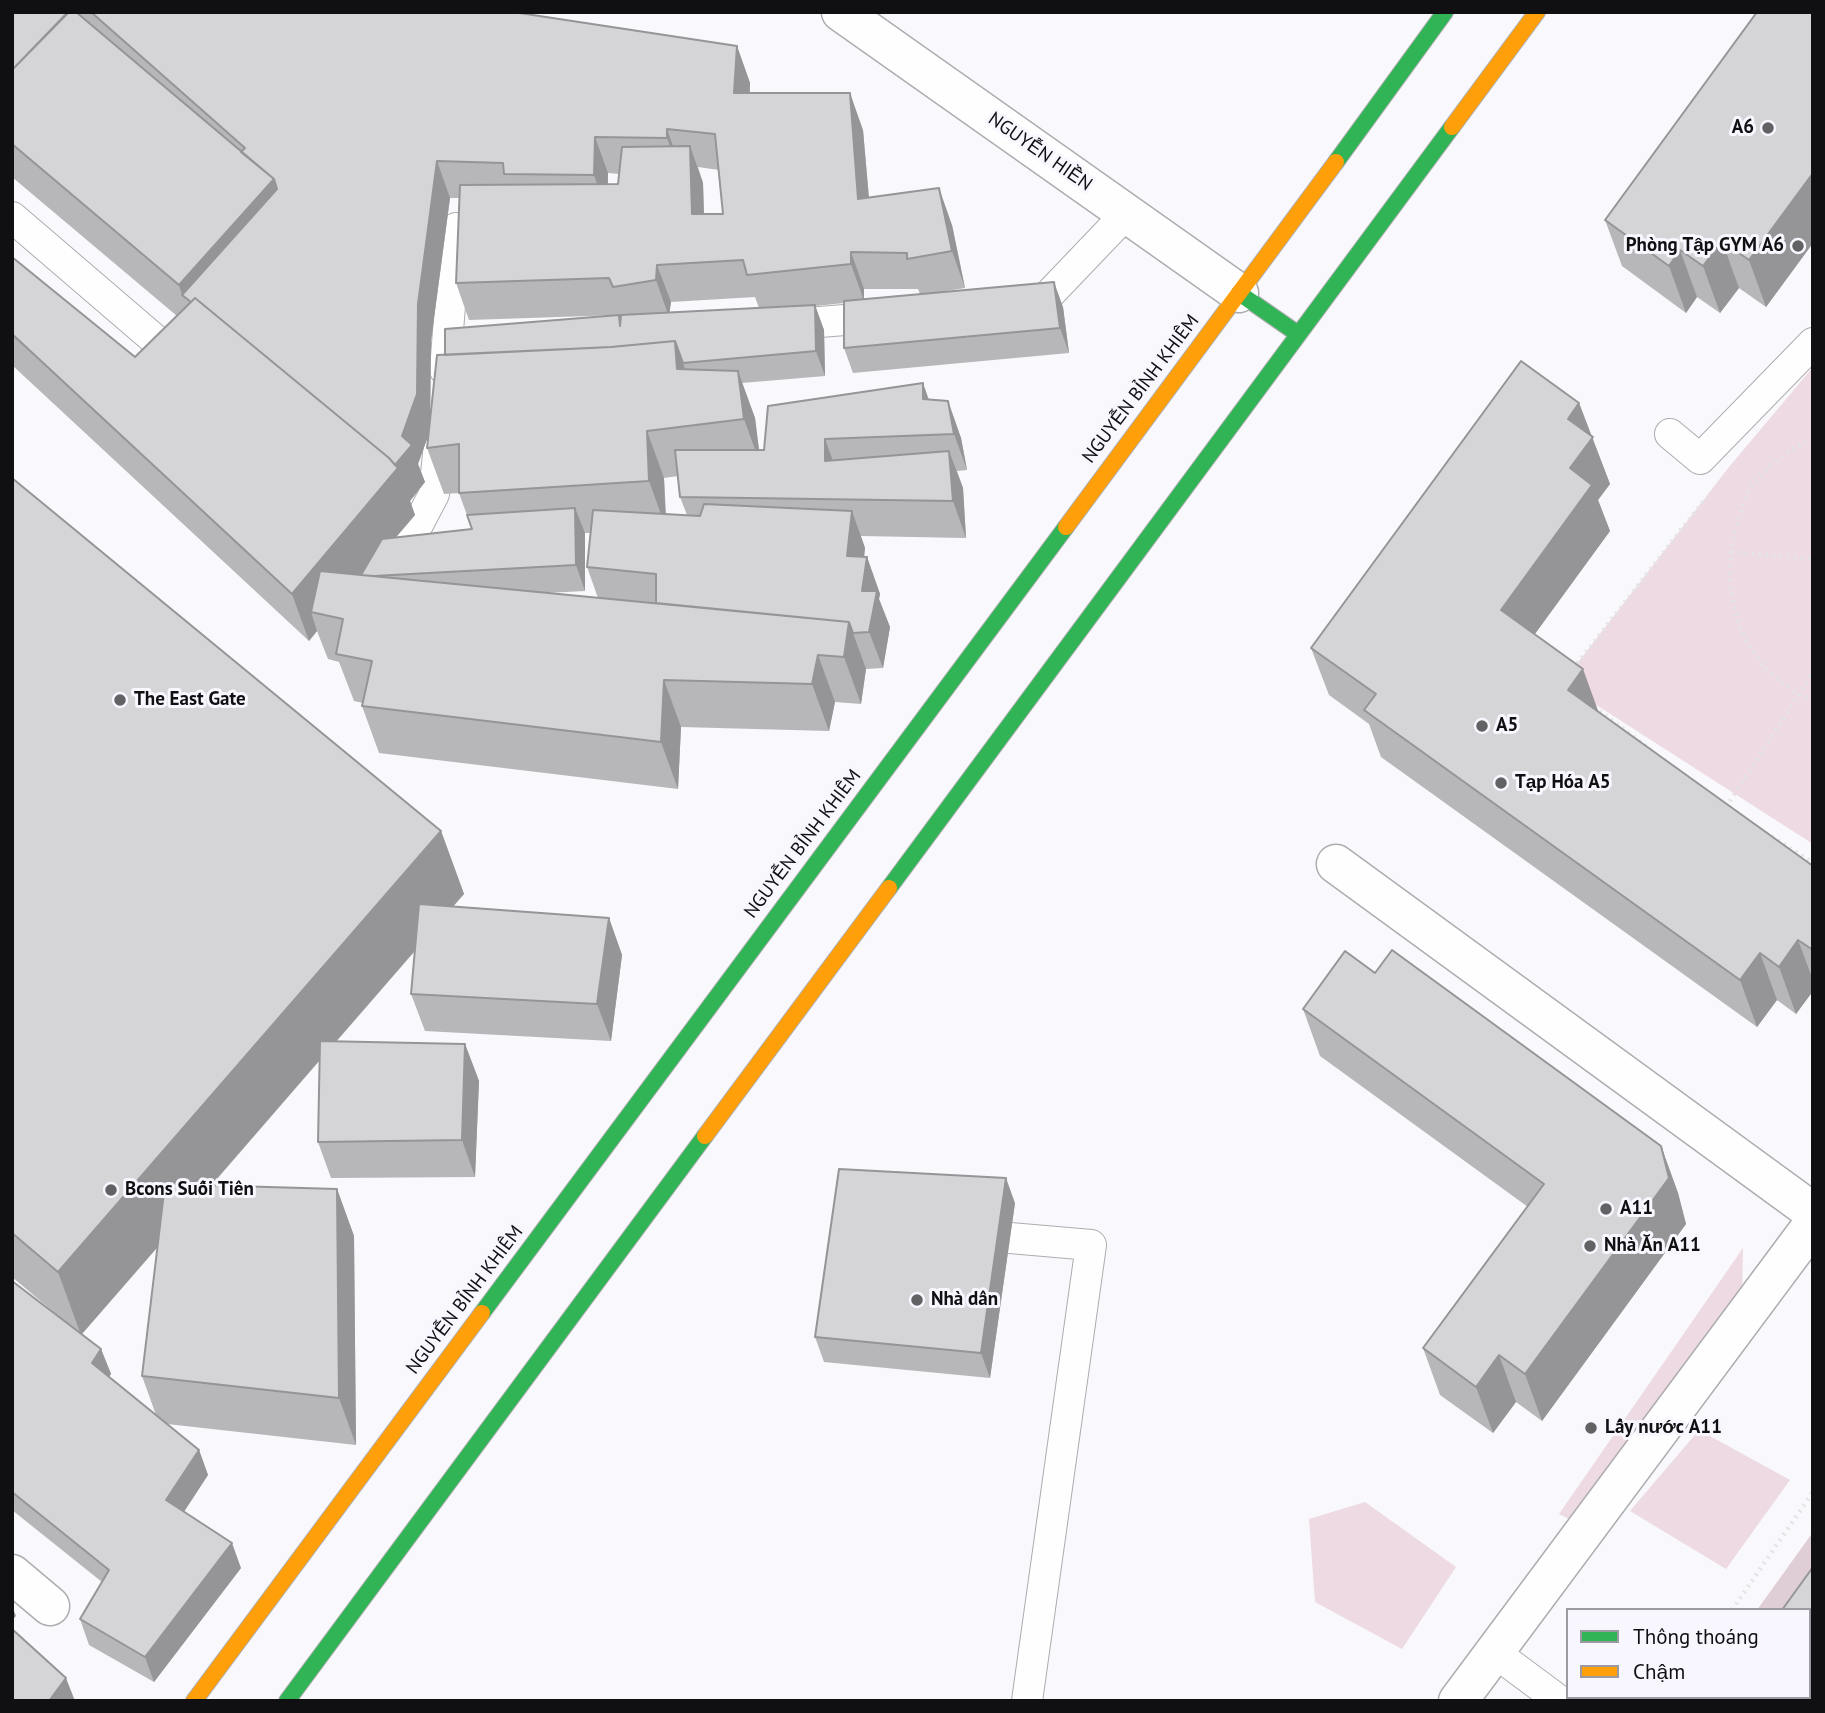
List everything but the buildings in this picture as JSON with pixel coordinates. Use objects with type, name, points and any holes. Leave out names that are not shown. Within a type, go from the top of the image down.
[{"type":"street","name":"NGUYỄN HIỀN","points":[[842,12],[1239,293]]},
{"type":"street","name":"NGUYỄN BỈNH KHIÊM","points":[[194,1701],[1445,12]]},
{"type":"street","points":[[287,1701],[1536,12]]},
{"type":"street","points":[[1239,293],[1298,334]]},
{"type":"street","points":[[1336,864],[1813,1212]]},
{"type":"street","points":[[1458,1701],[1813,1224]]},
{"type":"street","points":[[12,1574],[50,1606]]},
{"type":"lane","points":[[999,307],[1041,303],[1126,213]]},
{"type":"lane","points":[[12,217],[167,350]]},
{"type":"lane","points":[[402,555],[434,494],[443,399],[459,352],[456,228]]},
{"type":"lane","points":[[752,328],[903,315]]},
{"type":"lane","points":[[1670,434],[1700,459],[1813,342]]},
{"type":"lane","points":[[1010,1238],[1091,1245],[1027,1701]]},
{"type":"lane","points":[[1494,1652],[1560,1701]]},
{"type":"path","points":[[1813,439],[1788,450],[1751,485],[1733,533],[1728,566],[1731,600],[1742,631],[1759,660],[1784,685],[1813,703]]},
{"type":"path","points":[[1571,672],[1713,489]]},
{"type":"path","points":[[1731,552],[1813,559]]},
{"type":"path","points":[[1726,807],[1813,673]]},
{"type":"path","points":[[1584,699],[1661,757]]},
{"type":"path","points":[[1715,799],[1737,814]]},
{"type":"path","points":[[1759,828],[1813,863]]},
{"type":"path","points":[[1733,1608],[1813,1492]]},
{"type":"shaded area","points":[[1813,367],[1813,844],[1562,683],[1729,467]]},
{"type":"shaded area","points":[[1743,1248],[1742,1300],[1581,1525],[1559,1514]]},
{"type":"shaded area","points":[[1699,1430],[1790,1480],[1726,1569],[1630,1511]]},
{"type":"shaded area","points":[[1365,1502],[1456,1567],[1402,1649],[1315,1602],[1309,1519]]},
{"type":"shaded area","points":[[1813,1532],[1813,1626],[1811,1608],[1758,1608]]},
{"type":"traffic: fast","points":[[1336,162],[1445,12]]},
{"type":"traffic: fast","points":[[889,888],[1452,127]]},
{"type":"traffic: fast","points":[[1239,293],[1298,334]]},
{"type":"traffic: fast","points":[[482,1313],[1066,527]]},
{"type":"traffic: fast","points":[[287,1701],[705,1136]]},
{"type":"traffic: slow","points":[[1452,127],[1537,12]]},
{"type":"traffic: slow","points":[[1066,527],[1336,162]]},
{"type":"traffic: slow","points":[[705,1136],[889,888]]},
{"type":"traffic: slow","points":[[194,1701],[482,1313]]},
{"type":"place","name":"A6","points":[[1768,128]]},
{"type":"place","name":"Phòng Tập GYM A6","points":[[1798,246]]},
{"type":"place","name":"The East Gate","points":[[120,700]]},
{"type":"place","name":"A5","points":[[1482,726]]},
{"type":"place","name":"Tạp Hóa A5","points":[[1501,783]]},
{"type":"place","name":"Bcons Suối Tiên","points":[[111,1190]]},
{"type":"place","name":"A11","points":[[1606,1209]]},
{"type":"place","name":"Nhà Ăn A11","points":[[1590,1246]]},
{"type":"place","name":"Nhà dân","points":[[917,1300]]},
{"type":"place","name":"Lấy nước A11","points":[[1591,1428]]}]
